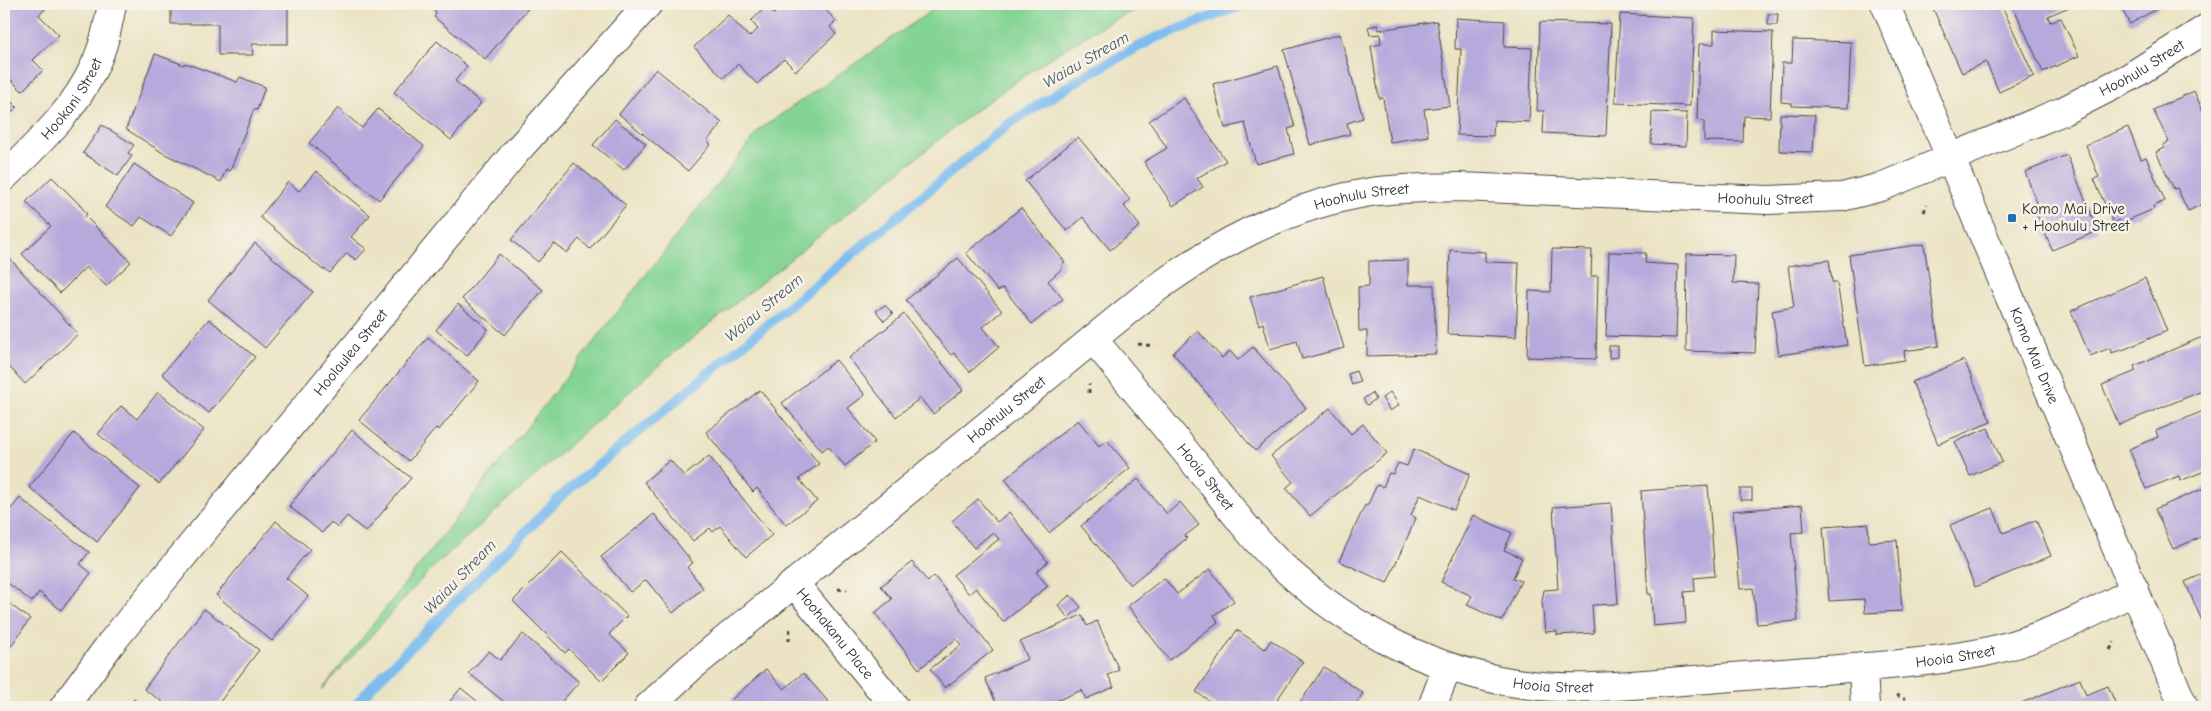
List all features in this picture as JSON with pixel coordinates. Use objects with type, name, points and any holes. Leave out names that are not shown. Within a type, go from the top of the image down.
[{"type":"street","name":"Hookani Street","points":[[4,177],[50,132],[76,99],[95,67],[106,34],[112,4]]},
{"type":"street","name":"Komo Mai Drive","points":[[1885,4],[2184,707]]},
{"type":"street","name":"Hoolaulea Street","points":[[64,707],[111,643],[515,153],[641,6]]},
{"type":"street","name":"Hoohulu Street","points":[[648,707],[689,669],[1182,268],[1253,228],[1296,212],[1343,198],[1371,192],[1413,188],[1459,187],[1768,200],[1806,200],[1842,197],[1881,187],[2062,110],[2130,77],[2207,28]]},
{"type":"street","name":"Hooia Street","points":[[1093,339],[1250,531],[1280,564],[1316,595],[1353,621],[1396,645],[1447,668],[1532,686],[1567,688],[1603,687],[1925,661],[1998,648],[2063,626],[2099,610],[2135,590]]},
{"type":"street","name":"Hoohakanu Place","points":[[794,583],[895,707]]},
{"type":"street","points":[[1863,667],[1864,707]]},
{"type":"street","points":[[1432,707],[1447,668]]},
{"type":"path","points":[[1924,212],[1927,204]]},
{"type":"path","points":[[1138,344],[1154,346]]},
{"type":"path","points":[[1089,384],[1089,393]]},
{"type":"path","points":[[837,589],[847,590]]},
{"type":"path","points":[[789,641],[790,628]]},
{"type":"path","points":[[2110,650],[2114,642]]},
{"type":"path","points":[[1896,695],[1905,699]]},
{"type":"green space","points":[[941,4],[1150,4],[1111,21],[1051,57],[976,110],[664,361],[430,570],[321,691],[760,129]]},
{"type":"building","points":[[4,4],[46,4],[48,6],[39,15],[59,35],[33,60],[43,70],[22,91],[4,73]]},
{"type":"building","points":[[171,4],[288,4],[288,44],[252,44],[253,55],[218,55],[218,24],[171,24]]},
{"type":"building","points":[[432,4],[528,4],[530,6],[485,59],[434,17],[436,14]]},
{"type":"building","points":[[773,4],[820,4],[836,21],[830,27],[836,34],[796,71],[784,59],[757,84],[738,64],[723,78],[694,47],[728,15],[749,37],[758,29],[751,21],[767,6],[774,14],[778,9]]},
{"type":"building","points":[[1931,4],[2001,4],[2034,76],[1999,92],[1986,62],[1962,73]]},
{"type":"building","points":[[2012,4],[2076,4],[2048,16],[2050,22],[2061,18],[2079,56],[2043,72]]},
{"type":"building","points":[[2119,4],[2165,4],[2130,24]]},
{"type":"building","points":[[1620,14],[1694,18],[1690,106],[1615,103]]},
{"type":"building","points":[[1768,14],[1778,14],[1777,25],[1768,25]]},
{"type":"building","points":[[1456,18],[1505,21],[1504,47],[1532,48],[1529,122],[1494,120],[1493,136],[1457,135],[1461,49],[1455,49]]},
{"type":"building","points":[[1437,21],[1450,106],[1424,109],[1428,136],[1390,142],[1383,98],[1379,98],[1371,46],[1381,44],[1380,34],[1370,35],[1368,27],[1378,25],[1379,30]]},
{"type":"building","points":[[1540,22],[1611,24],[1606,136],[1543,133],[1544,111],[1537,111]]},
{"type":"building","points":[[1714,30],[1773,32],[1770,117],[1744,116],[1743,142],[1704,141],[1704,121],[1697,120],[1699,44],[1714,44]]},
{"type":"building","points":[[1340,34],[1363,118],[1347,123],[1350,134],[1310,145],[1284,50]]},
{"type":"building","points":[[1793,40],[1851,42],[1848,108],[1792,106],[1792,103],[1781,102],[1782,63],[1792,63]]},
{"type":"building","points":[[437,41],[467,66],[455,81],[481,103],[451,140],[394,92]]},
{"type":"building","points":[[155,54],[237,82],[240,77],[265,87],[257,110],[254,109],[230,171],[226,169],[221,182],[163,153],[126,129]]},
{"type":"building","points":[[1278,66],[1295,127],[1288,129],[1294,154],[1256,164],[1245,123],[1225,128],[1213,84]]},
{"type":"building","points":[[656,69],[722,123],[707,141],[711,144],[688,171],[619,114]]},
{"type":"building","points":[[2194,91],[2207,120],[2207,202],[2188,211],[2177,188],[2174,189],[2156,152],[2165,148],[2163,145],[2169,142],[2153,110]]},
{"type":"building","points":[[4,95],[17,107],[4,121]]},
{"type":"building","points":[[1184,98],[1226,161],[1197,178],[1203,187],[1173,206],[1144,162],[1167,148],[1149,121]]},
{"type":"building","points":[[338,108],[362,128],[378,109],[424,146],[379,200],[309,143]]},
{"type":"building","points":[[1652,112],[1687,113],[1686,146],[1651,144]]},
{"type":"building","points":[[1780,114],[1815,115],[1813,152],[1779,151]]},
{"type":"building","points":[[615,119],[646,144],[624,170],[593,145]]},
{"type":"building","points":[[102,125],[134,145],[128,153],[132,156],[118,176],[83,153]]},
{"type":"building","points":[[2128,127],[2141,159],[2146,157],[2165,201],[2153,206],[2154,209],[2121,223],[2120,220],[2113,223],[2094,179],[2099,177],[2086,145]]},
{"type":"building","points":[[1078,137],[1130,200],[1124,206],[1140,226],[1110,250],[1083,217],[1067,231],[1025,181]]},
{"type":"building","points":[[2067,155],[2098,231],[2052,250],[2034,207],[2038,205],[2025,172]]},
{"type":"building","points":[[574,163],[626,205],[590,249],[579,239],[567,253],[554,243],[538,262],[511,240]]},
{"type":"building","points":[[134,164],[193,203],[171,236],[141,217],[134,226],[105,207]]},
{"type":"building","points":[[316,171],[370,215],[351,237],[366,249],[356,260],[347,253],[330,273],[325,269],[323,270],[260,217],[288,182],[299,191]]},
{"type":"building","points":[[52,177],[79,204],[87,214],[85,216],[131,262],[106,286],[86,267],[60,293],[22,254],[51,226],[26,202]]},
{"type":"building","points":[[1021,208],[1065,262],[1061,265],[1063,268],[1048,281],[1063,299],[1032,324],[1003,288],[998,291],[966,253]]},
{"type":"building","points":[[255,243],[313,292],[265,348],[208,300]]},
{"type":"building","points":[[1924,244],[1939,346],[1904,351],[1905,360],[1865,366],[1849,255]]},
{"type":"building","points":[[1552,249],[1592,250],[1591,276],[1598,276],[1596,359],[1527,357],[1529,291],[1551,292]]},
{"type":"building","points":[[1450,250],[1485,252],[1485,262],[1519,263],[1516,337],[1447,334]]},
{"type":"building","points":[[4,252],[78,334],[25,384],[4,361]]},
{"type":"building","points":[[1609,252],[1646,253],[1645,263],[1678,265],[1676,338],[1606,336]]},
{"type":"building","points":[[499,254],[543,290],[505,335],[462,299]]},
{"type":"building","points":[[1687,254],[1734,255],[1733,283],[1758,284],[1755,353],[1686,351]]},
{"type":"building","points":[[958,258],[1002,311],[983,327],[999,347],[970,372],[954,353],[951,355],[906,300]]},
{"type":"building","points":[[1408,260],[1408,285],[1434,285],[1436,354],[1367,356],[1367,331],[1359,331],[1358,287],[1369,286],[1369,261]]},
{"type":"building","points":[[1829,260],[1832,282],[1837,282],[1847,345],[1779,355],[1772,311],[1794,307],[1788,266]]},
{"type":"building","points":[[1323,276],[1344,348],[1302,359],[1297,341],[1270,349],[1263,323],[1259,325],[1250,297]]},
{"type":"building","points":[[2145,278],[2167,331],[2125,349],[2111,353],[2110,348],[2090,356],[2071,311]]},
{"type":"building","points":[[458,304],[488,329],[467,356],[436,330]]},
{"type":"building","points":[[885,305],[893,314],[884,321],[876,311]]},
{"type":"building","points":[[904,314],[963,390],[933,414],[920,398],[896,417],[849,358]]},
{"type":"building","points":[[209,319],[255,357],[209,413],[162,374]]},
{"type":"building","points":[[1198,331],[1222,358],[1230,351],[1238,360],[1253,347],[1306,408],[1255,451],[1173,353]]},
{"type":"building","points":[[2207,335],[2207,389],[2119,425],[2102,385],[2136,371],[2134,366]]},
{"type":"building","points":[[428,337],[479,381],[439,430],[436,428],[409,461],[359,420]]},
{"type":"building","points":[[1609,346],[1618,346],[1618,357],[1609,358]]},
{"type":"building","points":[[836,360],[865,395],[848,408],[875,442],[845,466],[828,446],[822,451],[782,403]]},
{"type":"building","points":[[1964,360],[1991,422],[1938,444],[1912,382]]},
{"type":"building","points":[[1356,371],[1360,382],[1352,385],[1348,374]]},
{"type":"building","points":[[760,390],[819,464],[799,479],[817,501],[786,525],[757,488],[753,492],[706,432]]},
{"type":"building","points":[[158,392],[204,430],[159,484],[98,434],[121,406],[137,419]]},
{"type":"building","points":[[1390,392],[1399,405],[1390,411],[1382,398]]},
{"type":"building","points":[[1372,393],[1376,399],[1367,405],[1363,399]]},
{"type":"building","points":[[1330,408],[1351,434],[1363,424],[1387,453],[1310,516],[1286,488],[1293,482],[1271,456]]},
{"type":"building","points":[[2203,411],[2204,415],[2207,414],[2207,470],[2180,481],[2179,476],[2146,489],[2129,449],[2158,437],[2156,431]]},
{"type":"building","points":[[1078,420],[1099,446],[1107,440],[1130,468],[1049,533],[1005,479]]},
{"type":"building","points":[[1988,428],[2002,462],[1970,476],[1955,442]]},
{"type":"building","points":[[352,430],[411,478],[366,532],[347,516],[337,528],[331,522],[322,533],[289,506]]},
{"type":"building","points":[[74,433],[140,488],[97,542],[29,487]]},
{"type":"building","points":[[1414,449],[1470,474],[1454,510],[1420,495],[1411,515],[1416,518],[1387,583],[1339,561],[1365,505],[1367,506],[1377,485],[1383,487],[1389,473],[1393,474],[1398,463],[1407,466]]},
{"type":"building","points":[[709,456],[772,535],[746,557],[720,526],[713,532],[710,528],[693,541],[644,482],[670,460],[684,476]]},
{"type":"building","points":[[1138,479],[1167,514],[1180,502],[1199,525],[1185,536],[1187,538],[1130,585],[1081,526]]},
{"type":"building","points":[[1708,486],[1715,576],[1694,578],[1695,591],[1684,592],[1686,623],[1653,626],[1651,594],[1648,594],[1641,491]]},
{"type":"building","points":[[2207,487],[2207,539],[2206,535],[2173,549],[2155,509]]},
{"type":"building","points":[[1740,489],[1752,489],[1752,500],[1740,500]]},
{"type":"building","points":[[20,498],[89,552],[80,564],[91,573],[61,610],[39,592],[32,602],[4,580],[4,514]]},
{"type":"building","points":[[978,499],[997,522],[1009,512],[1048,562],[1036,572],[1048,586],[1003,622],[976,588],[969,594],[953,575],[999,539],[993,532],[974,548],[952,521]]},
{"type":"building","points":[[1611,503],[1618,604],[1592,605],[1594,633],[1557,635],[1557,631],[1545,632],[1542,601],[1544,590],[1558,589],[1553,507]]},
{"type":"building","points":[[1802,505],[1804,532],[1791,533],[1798,621],[1757,624],[1753,588],[1740,589],[1733,511]]},
{"type":"building","points":[[1993,508],[2003,533],[2036,520],[2051,556],[1975,587],[1950,525]]},
{"type":"building","points":[[654,514],[693,563],[687,567],[703,588],[673,613],[646,580],[630,592],[601,557]]},
{"type":"building","points":[[1473,515],[1512,533],[1504,550],[1522,558],[1513,578],[1521,581],[1502,621],[1467,605],[1472,596],[1441,582]]},
{"type":"building","points":[[276,521],[310,549],[286,578],[308,596],[272,641],[216,595]]},
{"type":"building","points":[[1868,524],[1869,542],[1897,540],[1902,611],[1865,613],[1864,599],[1829,601],[1823,527]]},
{"type":"building","points":[[562,552],[627,616],[609,634],[629,653],[601,681],[569,649],[565,653],[513,601]]},
{"type":"building","points":[[912,562],[928,582],[934,576],[993,650],[945,688],[930,669],[961,645],[956,639],[919,669],[875,613],[892,599],[881,586]]},
{"type":"building","points":[[1210,569],[1234,601],[1214,615],[1218,622],[1169,660],[1128,606],[1164,578],[1177,594]]},
{"type":"building","points":[[2207,572],[2207,621],[2203,623],[2185,582]]},
{"type":"building","points":[[1070,595],[1081,607],[1068,618],[1058,605]]},
{"type":"building","points":[[4,600],[30,619],[4,656]]},
{"type":"building","points":[[204,609],[259,650],[216,707],[170,707],[144,689]]},
{"type":"building","points":[[1082,615],[1087,626],[1097,621],[1119,670],[1108,675],[1114,687],[1086,699],[1082,690],[1042,707],[998,707],[985,678],[1028,659],[1020,642]]},
{"type":"building","points":[[1237,630],[1265,649],[1271,640],[1303,662],[1272,707],[1219,707],[1196,692]]},
{"type":"building","points":[[523,634],[579,682],[557,707],[510,707],[469,673],[489,651],[500,660]]},
{"type":"building","points":[[1324,667],[1363,693],[1354,707],[1297,707]]},
{"type":"building","points":[[766,669],[784,689],[803,673],[833,707],[737,707],[731,700]]},
{"type":"building","points":[[2080,679],[2086,695],[2108,686],[2117,707],[2021,707],[2019,704]]},
{"type":"building","points":[[461,688],[484,707],[445,707]]},
{"type":"building","points":[[134,699],[145,707],[128,707]]},
{"type":"waterway","name":"Waiau Stream","points":[[354,707],[376,682],[561,496],[1010,123],[1090,73],[1155,38],[1246,4]]},
{"type":"place","name":"Komo Mai Drive + Hoohulu Street","points":[[2012,218]]}]
